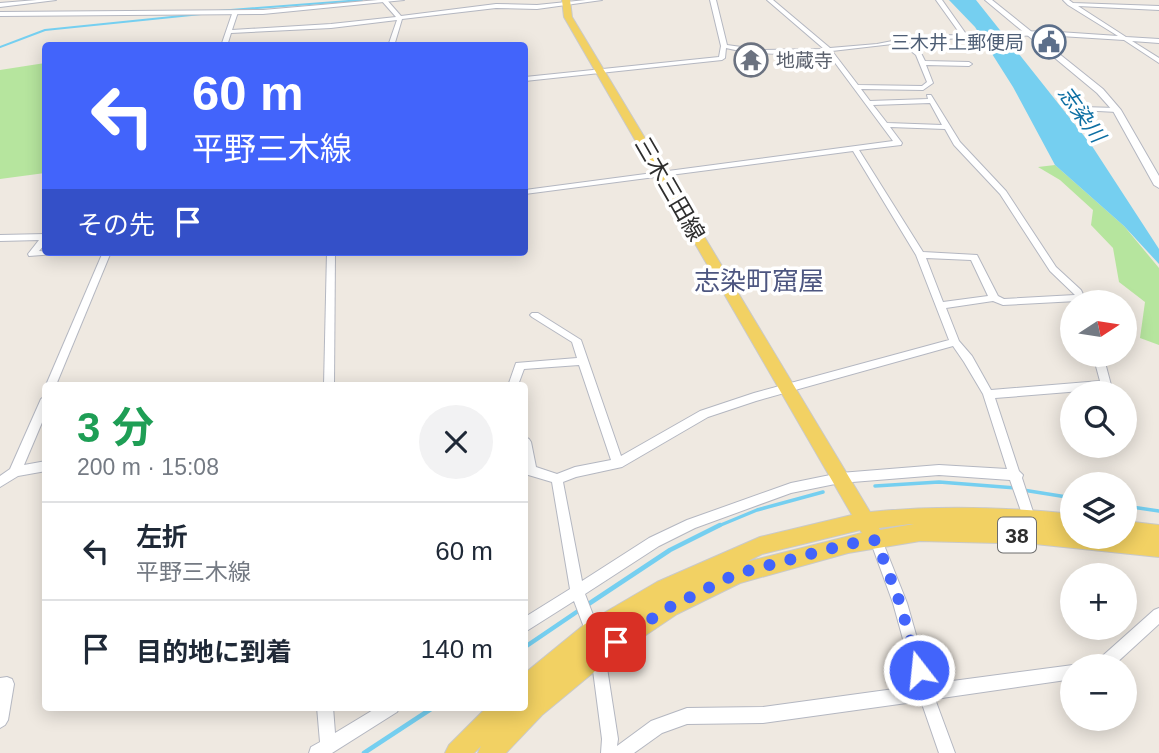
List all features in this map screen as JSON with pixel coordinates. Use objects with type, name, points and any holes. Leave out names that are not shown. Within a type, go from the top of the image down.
[{"type":"main road","name":"三木三田線","points":[[566,1],[568,18],[876,540]]},
{"type":"main road","name":"38","points":[[864,522],[910,516],[1032,526],[1159,548]]},
{"type":"main road","points":[[528,685],[593,632],[664,589],[760,546],[864,522]]},
{"type":"main road","name":"38","points":[[876,540],[920,532],[1060,524]]},
{"type":"main road","points":[[1137,531],[1159,534]]},
{"type":"main road","points":[[490,753],[534,707],[598,654],[670,607],[736,574],[848,544],[876,540]]},
{"type":"main road","points":[[457,753],[501,711]]},
{"type":"street","points":[[0,5],[52,0]]},
{"type":"street","points":[[0,14],[234,12],[401,0]]},
{"type":"street","points":[[228,32],[331,26],[466,7],[599,0]]},
{"type":"street","points":[[528,79],[722,58],[724,46],[713,0]]},
{"type":"street","points":[[528,192],[898,143],[828,49],[770,0]]},
{"type":"street","points":[[939,0],[965,37]]},
{"type":"street","points":[[988,0],[1100,91],[1117,110],[1159,185]]},
{"type":"street","points":[[384,1],[400,18]]},
{"type":"street","points":[[1068,2],[1159,8]]},
{"type":"street","points":[[1068,2],[1158,60]]},
{"type":"street","points":[[225,42],[234,12]]},
{"type":"street","points":[[392,42],[400,18]]},
{"type":"street","points":[[724,46],[740,52],[828,49],[903,42],[918,38],[1044,33],[1159,41]]},
{"type":"street","points":[[857,88],[923,88],[930,83],[919,54],[903,42]]},
{"type":"street","points":[[923,63],[969,64]]},
{"type":"street","points":[[888,88],[901,102]]},
{"type":"street","points":[[923,88],[957,143],[1003,192],[1053,269],[1076,290]]},
{"type":"street","points":[[870,103],[932,101]]},
{"type":"street","points":[[1081,109],[1117,110]]},
{"type":"street","points":[[887,125],[947,127]]},
{"type":"street","points":[[855,149],[920,255],[942,304],[954,342],[968,359],[988,394],[1032,526]]},
{"type":"street","points":[[0,238],[42,237]]},
{"type":"street","points":[[42,242],[32,254],[42,253]]},
{"type":"street","points":[[920,255],[974,257],[994,298]]},
{"type":"street","points":[[52,382],[105,256]]},
{"type":"street","points":[[329,382],[331,256]]},
{"type":"street","points":[[942,304],[994,298],[1003,302],[1060,301]]},
{"type":"street","points":[[535,316],[576,340],[618,464]]},
{"type":"street","points":[[528,469],[557,479],[575,472],[618,464],[704,414],[954,342]]},
{"type":"street","points":[[511,382],[520,366],[581,361]]},
{"type":"street","points":[[988,394],[1106,385],[1101,368]]},
{"type":"street","points":[[15,472],[42,408]]},
{"type":"street","points":[[0,482],[15,472],[42,467]]},
{"type":"street","points":[[528,623],[654,542],[691,524],[791,488],[840,478],[939,470],[1018,478]]},
{"type":"street","points":[[557,479],[577,592],[593,632],[598,654],[610,738],[609,753]]},
{"type":"street","points":[[876,540],[900,603],[925,692],[947,753]]},
{"type":"street","points":[[1114,654],[1159,615]]},
{"type":"street","points":[[621,753],[657,727],[687,716],[764,715],[1060,674]]},
{"type":"street","points":[[0,685],[7,684],[0,720]]},
{"type":"street","points":[[323,750],[325,711]]},
{"type":"street","points":[[323,750],[385,711]]},
{"type":"green space","points":[[42,63],[42,173],[0,179],[0,70]]},
{"type":"green space","points":[[1055,165],[1124,226],[1159,268],[1159,345],[1140,338],[1145,302],[1138,297],[1138,290],[1129,290],[1119,282],[1113,248],[1091,225],[1093,210],[1060,180],[1038,167]]},
{"type":"water","points":[[949,0],[976,0],[1092,146],[1159,249],[1159,264],[1124,226],[1055,165],[1013,87],[975,27]]},
{"type":"waterway","points":[[218,11],[362,0]]},
{"type":"waterway","points":[[0,47],[45,30],[211,13]]},
{"type":"waterway","points":[[875,486],[939,482],[1016,488]]},
{"type":"waterway","points":[[1023,490],[1060,496]]},
{"type":"waterway","points":[[716,527],[757,510],[823,492]]},
{"type":"waterway","points":[[1137,508],[1159,511]]},
{"type":"waterway","points":[[716,527],[720,525]]},
{"type":"waterway","points":[[587,605],[670,550],[716,527]]},
{"type":"waterway","points":[[528,645],[581,609]]},
{"type":"waterway","points":[[364,753],[428,711]]},
{"type":"place","name":"三木井上郵便局","points":[[1049,42]]},
{"type":"place","name":"地蔵寺","points":[[751,60]]},
{"type":"district","name":"志染町窟屋","points":[[759,281]]},
{"type":"route","points":[[616,642],[670,607],[736,574],[848,544],[876,540],[900,603],[919,670]]},
{"type":"water label","name":"志染川","points":[[1082,114]]}]
